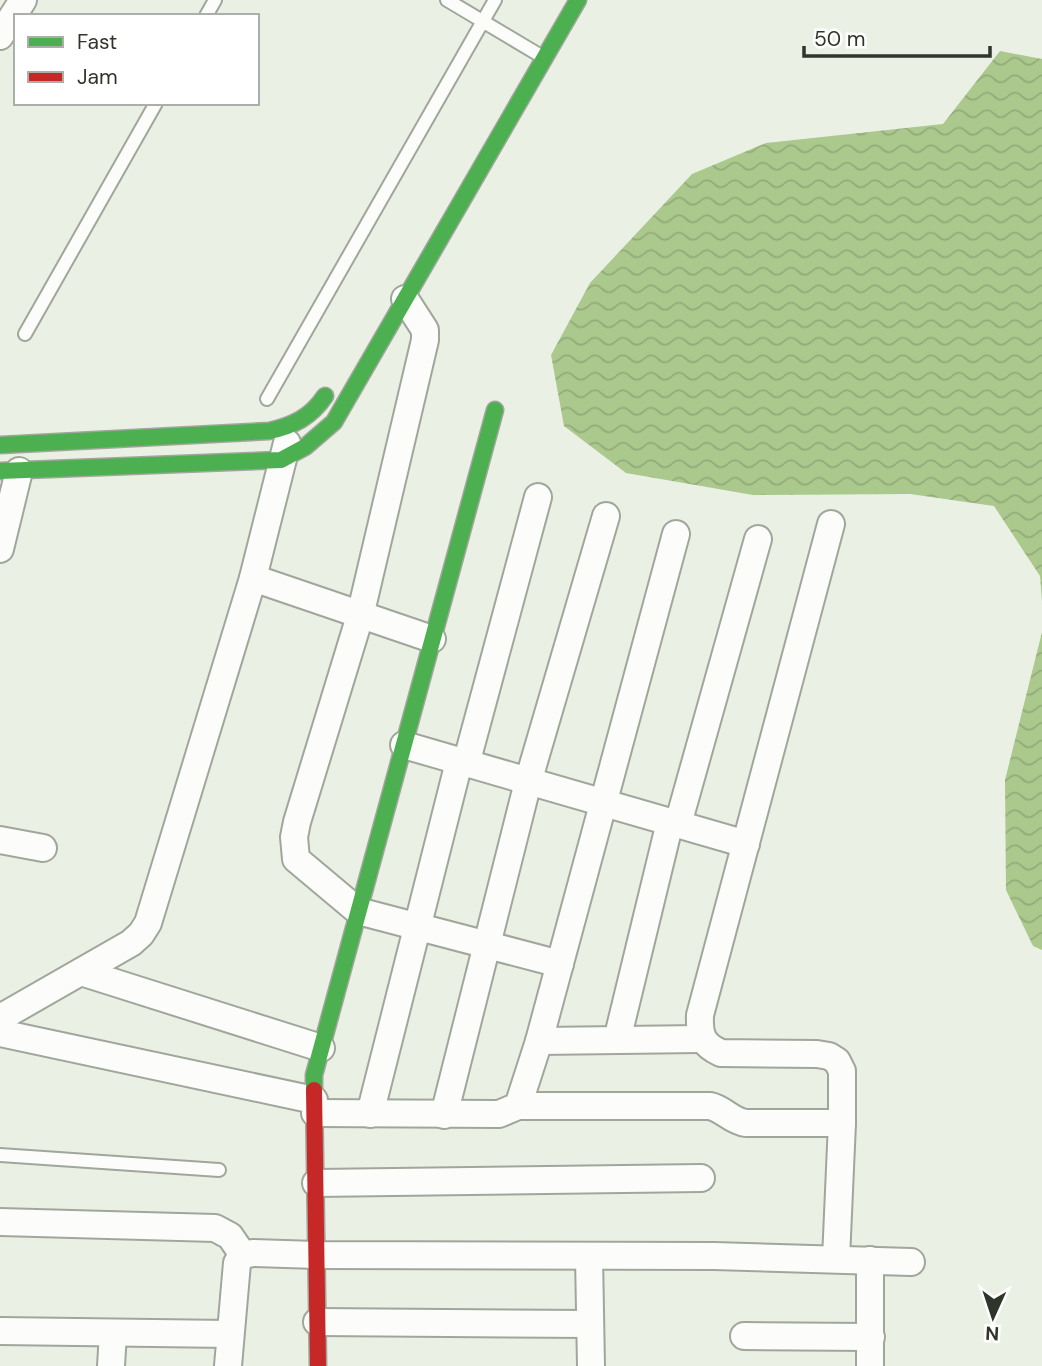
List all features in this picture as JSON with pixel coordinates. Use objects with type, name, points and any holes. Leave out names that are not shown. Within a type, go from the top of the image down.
[{"type":"street","points":[[0,549],[9,471],[281,460],[305,447],[334,422],[578,0]]},
{"type":"street","points":[[0,36],[14,14]]},
{"type":"street","points":[[522,55],[536,29]]},
{"type":"street","points":[[405,299],[425,330],[425,340],[360,616],[294,837],[296,859],[358,911],[560,964]]},
{"type":"street","points":[[0,445],[269,431],[292,426],[307,417],[320,405],[334,381]]},
{"type":"street","points":[[318,1366],[314,1075],[495,410]]},
{"type":"street","points":[[0,1018],[131,943],[148,923],[253,578],[281,460],[292,426]]},
{"type":"street","points":[[370,1114],[417,927],[538,497]]},
{"type":"street","points":[[444,1115],[528,782],[606,516]]},
{"type":"street","points":[[831,524],[700,1016],[701,1039],[709,1048],[721,1053],[829,1056],[837,1061],[842,1070],[842,1123],[836,1259]]},
{"type":"street","points":[[518,1106],[540,1041],[676,534]]},
{"type":"street","points":[[617,1040],[674,823],[758,539]]},
{"type":"street","points":[[253,578],[432,639]]},
{"type":"street","points":[[404,746],[746,844]]},
{"type":"street","points":[[0,840],[43,848]]},
{"type":"street","points":[[80,972],[321,1048]]},
{"type":"street","points":[[0,1032],[314,1107],[370,1114],[499,1114],[518,1106],[710,1106],[738,1122],[842,1123]]},
{"type":"street","points":[[540,1041],[701,1039]]},
{"type":"street","points":[[316,1183],[701,1178]]},
{"type":"street","points":[[0,1222],[215,1228],[230,1236],[243,1255]]},
{"type":"street","points":[[228,1366],[237,1263],[243,1255],[253,1253],[589,1255],[911,1262]]},
{"type":"street","points":[[589,1255],[591,1366]]},
{"type":"street","points":[[870,1260],[870,1366]]},
{"type":"street","points":[[317,1322],[590,1324]]},
{"type":"street","points":[[0,1331],[230,1334]]},
{"type":"street","points":[[111,1366],[113,1333]]},
{"type":"street","points":[[744,1336],[870,1337]]},
{"type":"lane","points":[[447,0],[483,22],[522,55],[545,58]]},
{"type":"lane","points":[[267,398],[495,0]]},
{"type":"lane","points":[[25,334],[155,105]]},
{"type":"lane","points":[[0,1155],[219,1170]]},
{"type":"water","points":[[1000,51],[1042,59],[1042,601],[1040,576],[994,506],[910,494],[753,495],[626,473],[564,426],[551,355],[590,283],[692,174],[766,143],[943,124]]},
{"type":"water","points":[[1042,632],[1042,950],[1033,946],[1006,890],[1005,780]]},
{"type":"traffic: fast","points":[[0,471],[281,460],[305,447],[334,422],[578,0]]},
{"type":"traffic: fast","points":[[0,445],[269,431],[301,419],[314,410],[325,396]]},
{"type":"traffic: fast","points":[[314,1090],[314,1075],[495,410]]},
{"type":"traffic: jam","points":[[314,1090],[318,1366]]}]
